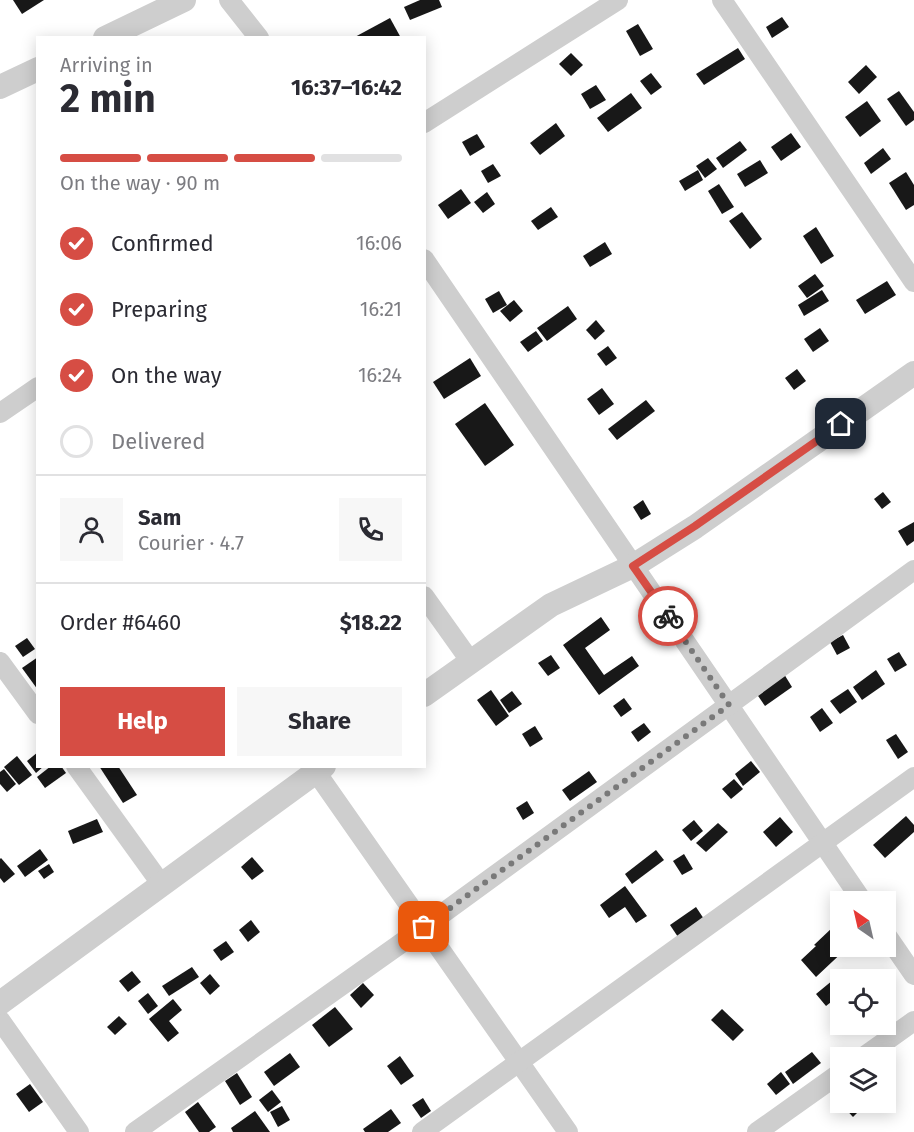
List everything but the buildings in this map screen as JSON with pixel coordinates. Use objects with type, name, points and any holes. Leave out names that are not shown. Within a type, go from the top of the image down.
[{"type":"street","points":[[109,36],[184,0]]},
{"type":"street","points":[[229,0],[257,36]]},
{"type":"street","points":[[426,122],[618,0]]},
{"type":"street","points":[[722,0],[914,282]]},
{"type":"street","points":[[0,87],[36,70]]},
{"type":"street","points":[[426,262],[856,891]]},
{"type":"street","points":[[426,694],[551,605],[633,566],[705,520],[914,373]]},
{"type":"street","points":[[0,413],[36,391]]},
{"type":"street","points":[[135,1132],[424,927],[914,570]]},
{"type":"street","points":[[426,599],[471,662]]},
{"type":"street","points":[[0,662],[36,711]]},
{"type":"street","points":[[77,768],[162,885]]},
{"type":"street","points":[[0,1003],[162,885],[310,771],[424,927],[568,1132]]},
{"type":"street","points":[[422,1132],[914,777]]},
{"type":"street","points":[[896,949],[914,975]]},
{"type":"street","points":[[0,1020],[80,1132]]},
{"type":"street","points":[[877,1047],[914,1021]]},
{"type":"street","points":[[757,1132],[830,1080]]},
{"type":"way so far","points":[[424,927],[729,705],[668,616]]},
{"type":"route","points":[[668,616],[633,566],[695,526],[841,424]]}]
